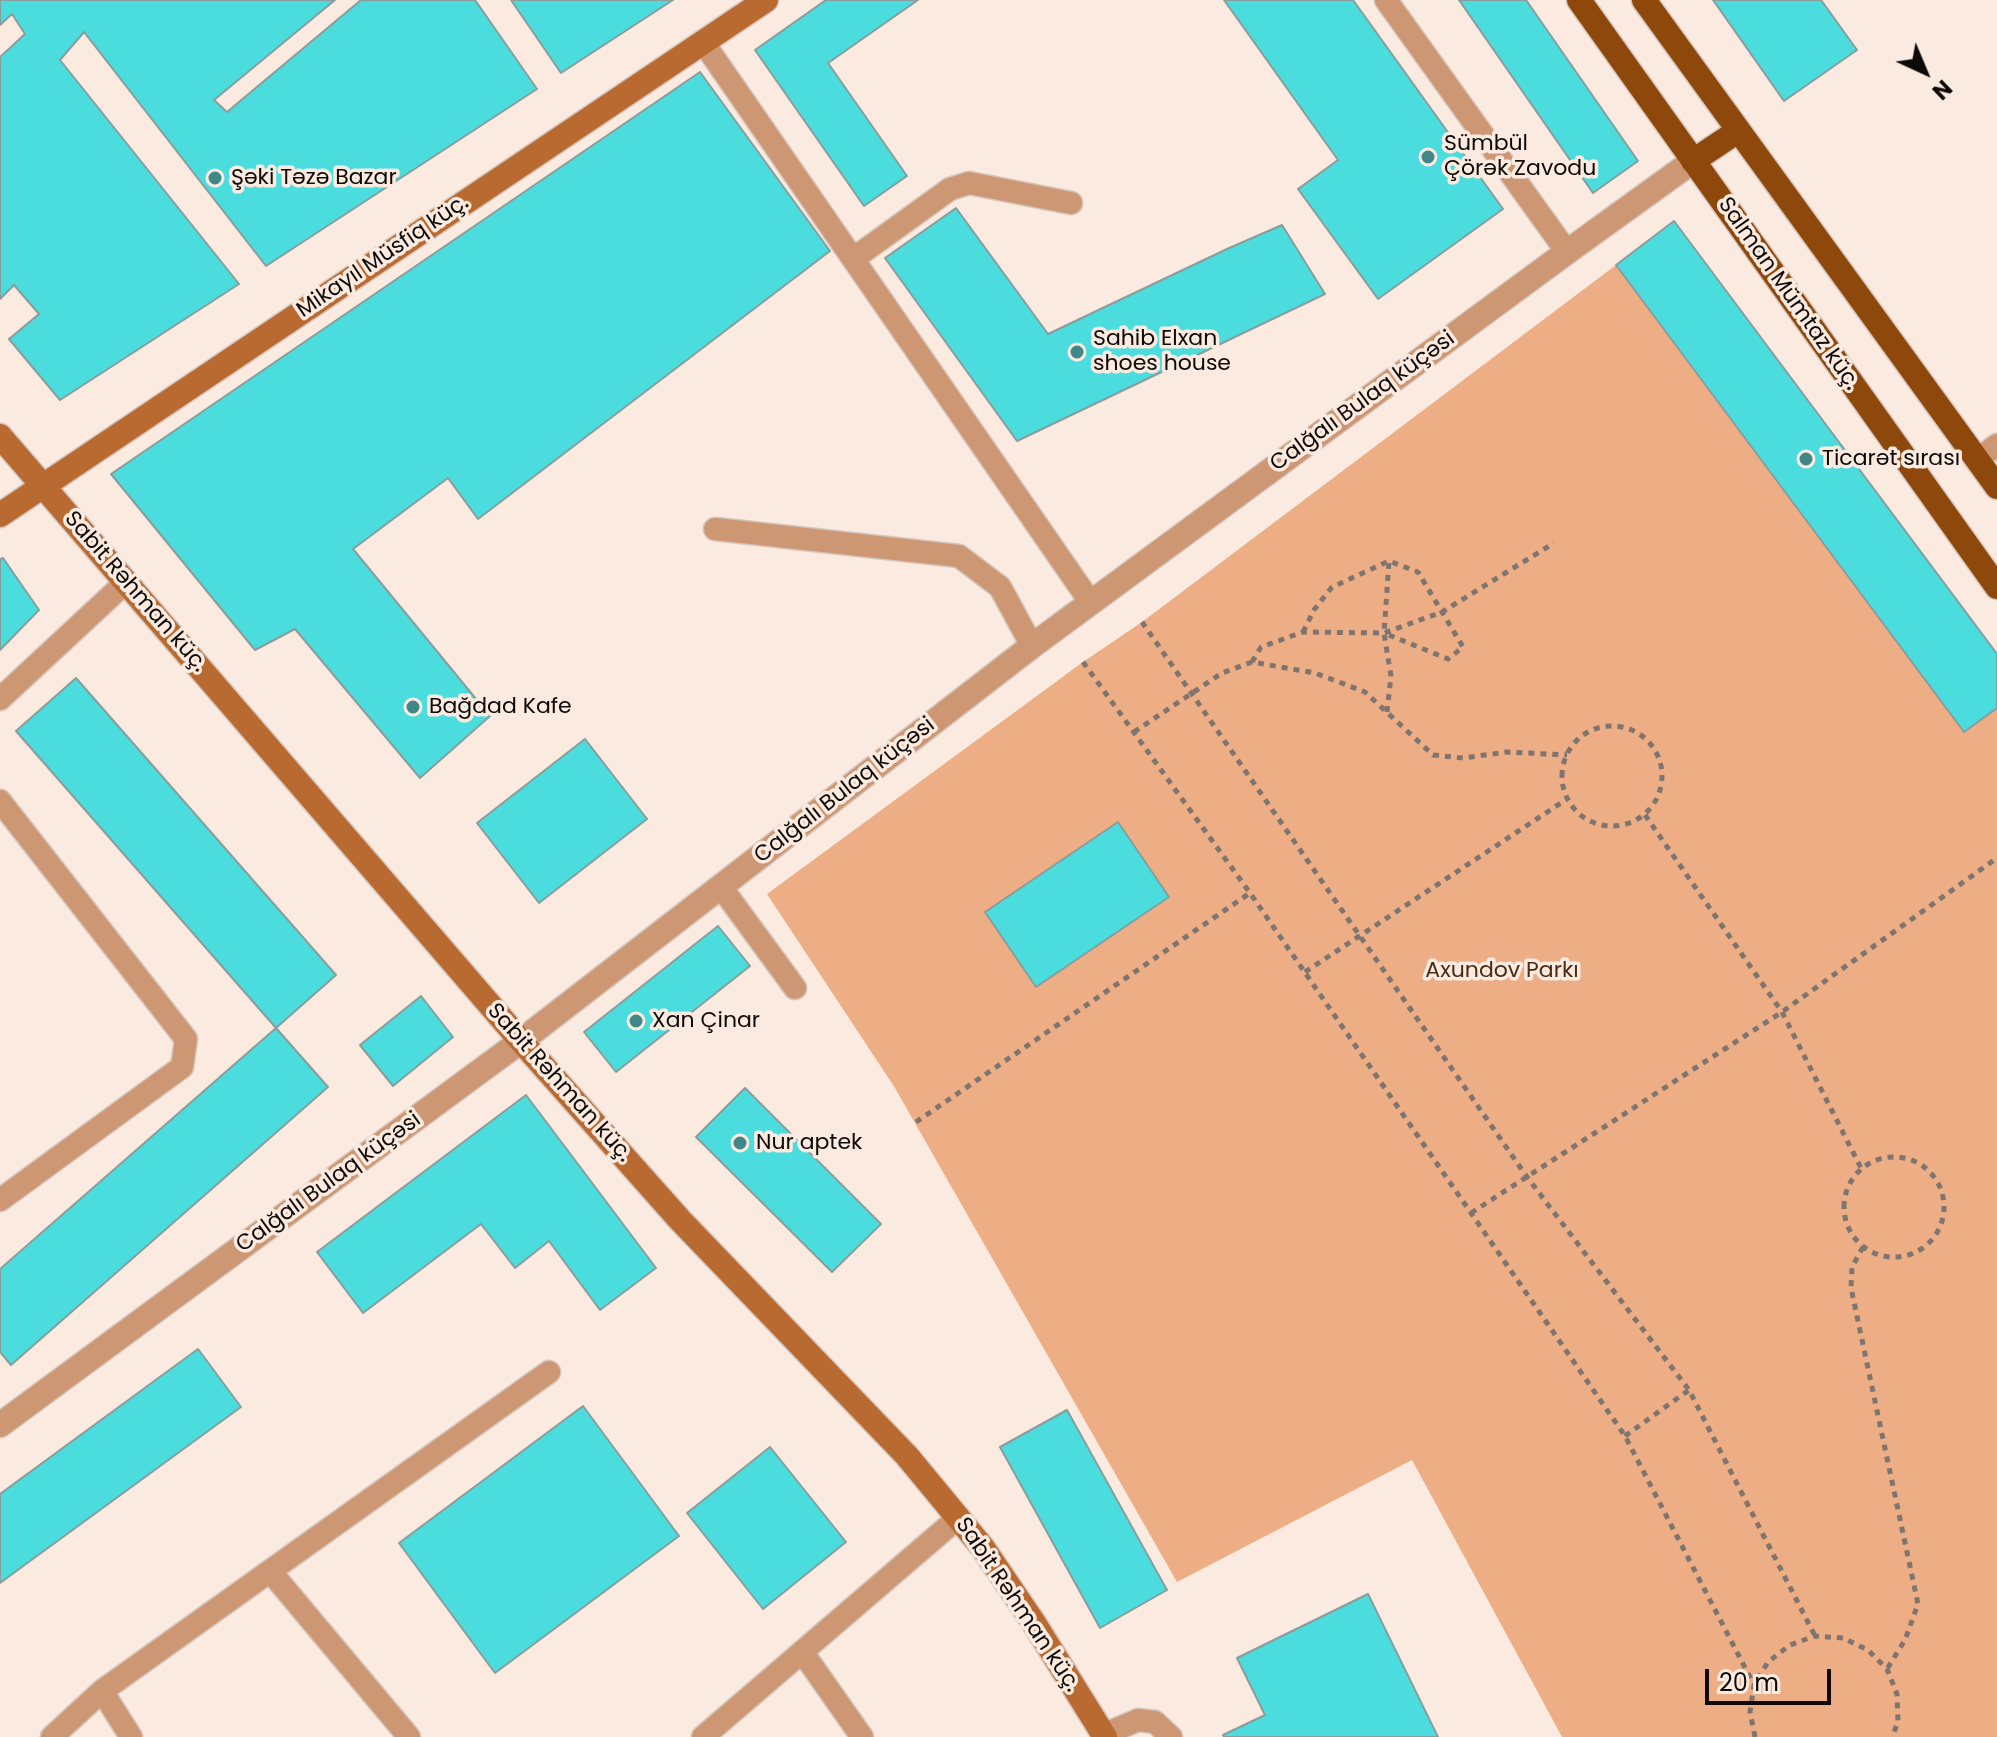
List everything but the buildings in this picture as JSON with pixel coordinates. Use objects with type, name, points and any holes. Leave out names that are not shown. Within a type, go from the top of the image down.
[{"type":"highway","name":"Salman Mümtaz küç.","points":[[1579,0],[1997,587]]},
{"type":"highway","points":[[1644,0],[1738,131],[1987,452],[1997,487]]},
{"type":"highway","points":[[1693,161],[1738,131]]},
{"type":"main road","name":"Mikayıl Müsfiq küç.","points":[[0,515],[766,0]]},
{"type":"main road","name":"Sabit Rəhman küç.","points":[[0,436],[521,1041],[680,1220],[907,1456],[959,1517],[1026,1611],[1104,1736]]},
{"type":"street","name":"Calğalı Bulaq küçəsi","points":[[1,1421],[521,1041],[1032,646],[1693,161]]},
{"type":"lane","points":[[1386,0],[1567,252]]},
{"type":"lane","points":[[703,42],[1091,603]]},
{"type":"lane","points":[[853,259],[950,189],[969,183],[1071,203]]},
{"type":"lane","points":[[715,529],[959,556],[1000,587],[1032,646]]},
{"type":"lane","points":[[0,699],[126,582]]},
{"type":"lane","points":[[0,801],[186,1039],[182,1067],[0,1200]]},
{"type":"lane","points":[[721,887],[795,988]]},
{"type":"lane","points":[[52,1737],[102,1691],[549,1372]]},
{"type":"lane","points":[[703,1737],[959,1517]]},
{"type":"lane","points":[[270,1571],[409,1737]]},
{"type":"lane","points":[[803,1653],[862,1737]]},
{"type":"lane","points":[[102,1691],[131,1737]]},
{"type":"lane","points":[[1104,1736],[1138,1720],[1155,1722],[1171,1737]]},
{"type":"path","points":[[1252,662],[1261,647],[1303,632],[1384,633],[1442,612],[1554,543]]},
{"type":"path","points":[[1387,713],[1391,676],[1384,633],[1389,561]]},
{"type":"path","points":[[1303,632],[1314,610],[1332,587],[1389,561],[1418,572],[1463,647],[1448,659],[1384,633]]},
{"type":"path","points":[[1142,622],[1527,1177],[1689,1390],[1815,1636]]},
{"type":"path","points":[[1083,662],[1250,893],[1625,1436],[1754,1685]]},
{"type":"path","points":[[1134,732],[1222,673],[1252,662],[1315,673],[1365,692],[1433,755],[1463,758],[1507,752],[1567,755]]},
{"type":"path","points":[[1600,727],[1623,727],[1643,736],[1658,753],[1663,775],[1658,797],[1645,815],[1625,825],[1602,826],[1582,817],[1567,799],[1562,777],[1567,755],[1580,737],[1600,727]]},
{"type":"path","points":[[1305,972],[1567,799]]},
{"type":"path","points":[[1645,815],[1782,1012],[1861,1168]]},
{"type":"path","points":[[1471,1213],[1782,1012],[1997,858]]},
{"type":"path","points":[[916,1122],[1250,893]]},
{"type":"path","points":[[1882,1158],[1903,1158],[1924,1167],[1939,1184],[1944,1206],[1939,1228],[1926,1246],[1906,1256],[1883,1257],[1863,1247],[1848,1230],[1843,1208],[1848,1186],[1861,1168],[1882,1158]]},
{"type":"path","points":[[1863,1247],[1852,1267],[1851,1288],[1918,1604],[1905,1640],[1887,1669]]},
{"type":"path","points":[[1625,1436],[1689,1390]]},
{"type":"path","points":[[1755,1737],[1750,1712],[1754,1685],[1768,1662],[1779,1653],[1790,1645],[1815,1636],[1843,1638],[1868,1650],[1887,1669],[1897,1694],[1898,1722],[1892,1737]]},
{"type":"green space","name":"Axundov Parkı","points":[[1616,265],[1964,732],[1997,708],[1997,1737],[1562,1737],[1412,1460],[1177,1582],[895,1088],[767,894],[1142,622]]},
{"type":"place","name":"Sümbül Çörək Zavodu","points":[[1428,157]]},
{"type":"place","name":"Şəki Təzə Bazar","points":[[215,178]]},
{"type":"place","name":"Sahib Elxan shoes house","points":[[1077,352]]},
{"type":"place","name":"Ticarət sırası","points":[[1806,459]]},
{"type":"place","name":"Bağdad Kafe","points":[[413,707]]},
{"type":"place","name":"Xan Çinar","points":[[636,1021]]},
{"type":"place","name":"Nur aptek","points":[[740,1143]]}]
